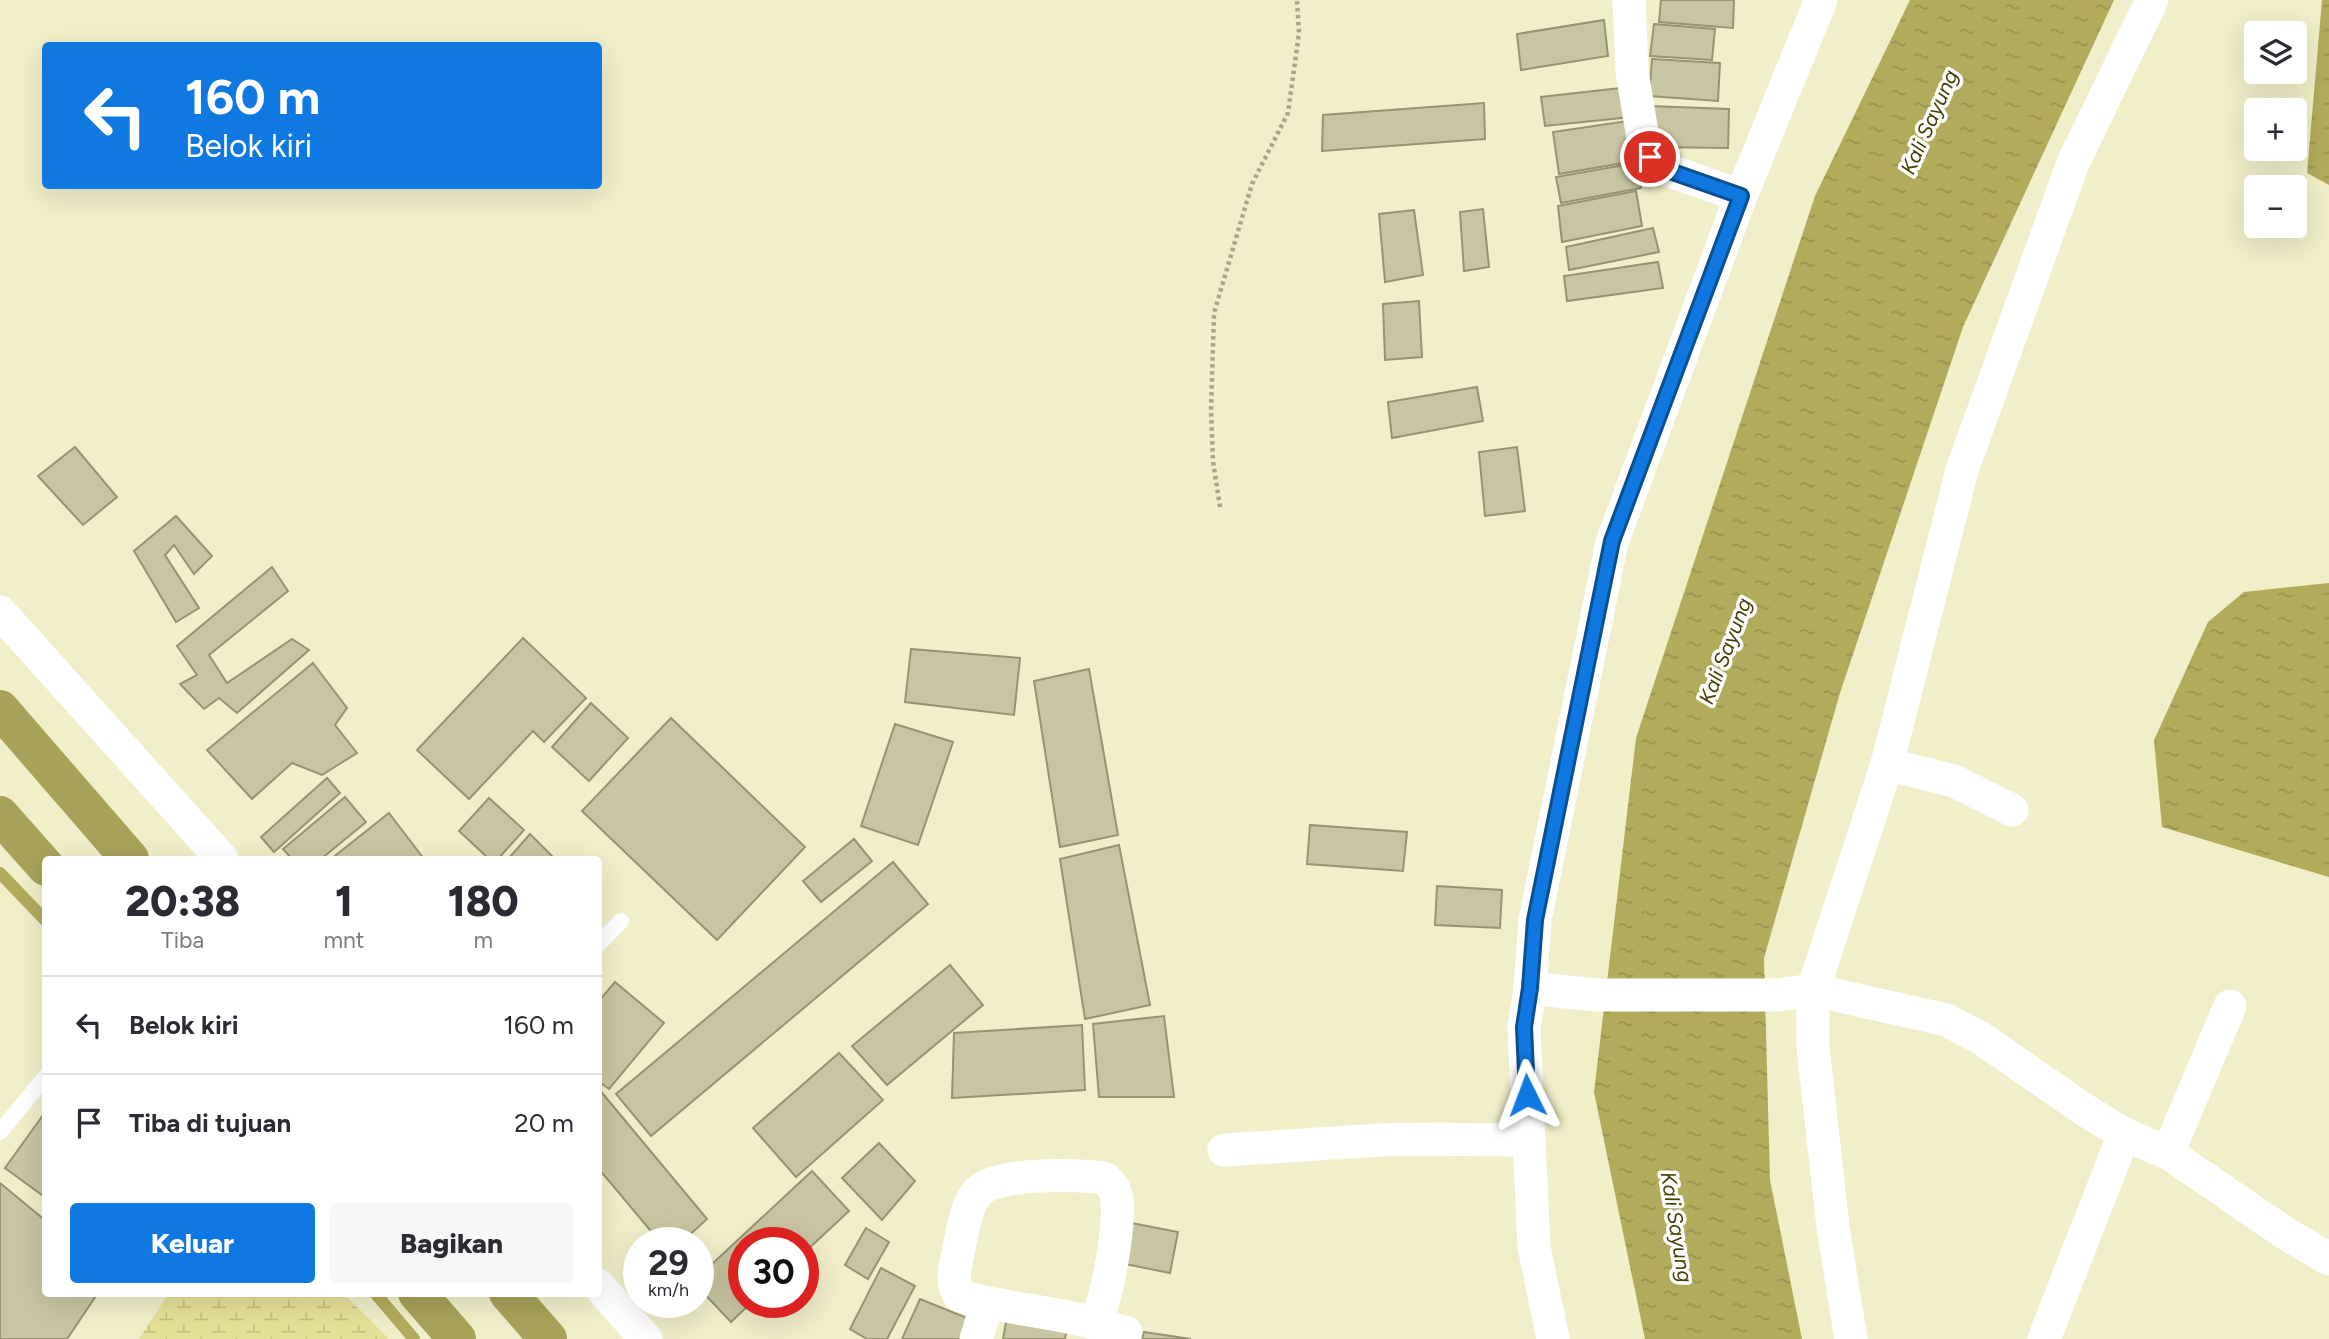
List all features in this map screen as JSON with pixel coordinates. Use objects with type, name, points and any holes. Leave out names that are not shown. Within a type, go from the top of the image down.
[{"type":"highway","points":[[0,709],[127,856]]},
{"type":"highway","points":[[0,815],[42,862]]},
{"type":"highway","points":[[420,1297],[457,1339]]},
{"type":"highway","points":[[511,1297],[548,1339]]},
{"type":"street","points":[[1629,0],[1632,72],[1643,138],[1650,157],[1667,170],[1741,196]]},
{"type":"street","points":[[1553,1339],[1534,1247],[1524,1027],[1535,920],[1612,541],[1741,196],[1821,0]]},
{"type":"street","points":[[1851,1339],[1832,1227],[1813,1048],[1813,990],[1886,764],[1962,470],[2073,163],[2152,0]]},
{"type":"street","points":[[0,612],[219,856]]},
{"type":"street","points":[[1886,764],[1954,781],[2012,810]]},
{"type":"street","points":[[1530,988],[1595,995],[1777,995],[1813,990],[1947,1020],[1982,1039],[2124,1134],[2168,1153],[2285,1233],[2329,1259]]},
{"type":"street","points":[[2168,1153],[2230,1006]]},
{"type":"street","points":[[2043,1339],[2124,1134]]},
{"type":"street","points":[[1224,1150],[1397,1139],[1529,1140]]},
{"type":"street","points":[[1094,1323],[1104,1302],[1118,1216],[1117,1196],[1113,1187],[1104,1178],[1076,1176],[1008,1178],[988,1183],[978,1192],[961,1238],[953,1280],[960,1296],[1126,1332]]},
{"type":"street","points":[[602,1289],[646,1339]]},
{"type":"street","points":[[976,1339],[987,1304]]},
{"type":"lane","points":[[602,941],[621,922]]},
{"type":"lane","points":[[0,1132],[42,1081]]},
{"type":"path","points":[[1220,507],[1213,461],[1210,410],[1214,313],[1252,184],[1288,113],[1299,33],[1297,0]]},
{"type":"green space","points":[[166,1297],[347,1297],[389,1339],[139,1339]]},
{"type":"water","name":"Kali Sayung","points":[[1910,0],[2114,0],[1963,327],[1840,693],[1764,958],[1770,1180],[1802,1339],[1645,1339],[1594,1092],[1636,738],[1815,196]]},
{"type":"water","points":[[2322,0],[2329,0],[2329,185],[2307,173]]},
{"type":"water","points":[[2329,583],[2329,877],[2162,827],[2154,740],[2208,622],[2244,592]]},
{"type":"building","points":[[1661,0],[1734,0],[1733,28],[1659,22]]},
{"type":"building","points":[[1604,20],[1608,56],[1521,70],[1517,34]]},
{"type":"building","points":[[1654,24],[1715,29],[1712,60],[1650,56]]},
{"type":"building","points":[[1652,59],[1720,63],[1718,101],[1649,96]]},
{"type":"building","points":[[1629,87],[1631,117],[1545,126],[1541,97]]},
{"type":"building","points":[[1484,103],[1485,139],[1322,151],[1323,115]]},
{"type":"building","points":[[1650,106],[1729,109],[1728,148],[1653,147]]},
{"type":"building","points":[[1635,120],[1641,160],[1559,174],[1553,132]]},
{"type":"building","points":[[1636,163],[1641,188],[1561,203],[1556,177]]},
{"type":"building","points":[[1636,191],[1642,226],[1562,242],[1558,206]]},
{"type":"building","points":[[1483,209],[1489,267],[1464,271],[1460,212]]},
{"type":"building","points":[[1414,210],[1423,275],[1385,282],[1379,214]]},
{"type":"building","points":[[1653,228],[1659,252],[1569,270],[1566,247]]},
{"type":"building","points":[[1658,262],[1663,288],[1567,301],[1564,276]]},
{"type":"building","points":[[1419,301],[1422,357],[1385,360],[1383,304]]},
{"type":"building","points":[[1477,387],[1483,421],[1392,438],[1388,402]]},
{"type":"building","points":[[75,447],[117,497],[83,525],[38,476]]},
{"type":"building","points":[[1517,447],[1525,511],[1485,516],[1479,452]]},
{"type":"building","points":[[176,516],[212,556],[194,574],[174,545],[165,555],[199,608],[176,622],[134,551]]},
{"type":"building","points":[[272,567],[288,591],[209,655],[227,683],[292,639],[309,650],[237,713],[219,698],[204,709],[180,684],[197,675],[177,646]]},
{"type":"building","points":[[523,638],[586,698],[544,742],[533,731],[469,799],[417,750]]},
{"type":"building","points":[[911,649],[1020,658],[1014,715],[905,702]]},
{"type":"building","points":[[313,663],[347,708],[335,725],[357,753],[322,775],[292,763],[252,799],[207,750]]},
{"type":"building","points":[[1089,669],[1118,835],[1060,847],[1034,681]]},
{"type":"building","points":[[591,703],[628,738],[589,781],[552,747]]},
{"type":"building","points":[[671,718],[805,847],[717,940],[582,811]]},
{"type":"building","points":[[895,724],[953,742],[918,845],[861,826]]},
{"type":"building","points":[[327,778],[340,793],[274,852],[261,837]]},
{"type":"building","points":[[345,797],[366,822],[325,856],[289,856],[283,849]]},
{"type":"building","points":[[489,798],[524,830],[501,856],[486,856],[459,831]]},
{"type":"building","points":[[389,813],[422,856],[335,856]]},
{"type":"building","points":[[1310,825],[1407,832],[1403,871],[1307,864]]},
{"type":"building","points":[[530,834],[552,856],[511,856]]},
{"type":"building","points":[[854,839],[872,861],[821,902],[803,881]]},
{"type":"building","points":[[1119,845],[1150,1005],[1085,1019],[1060,859]]},
{"type":"building","points":[[893,862],[928,904],[651,1136],[616,1094]]},
{"type":"building","points":[[1437,886],[1502,890],[1500,928],[1435,925]]},
{"type":"building","points":[[950,965],[983,1005],[887,1085],[852,1046]]},
{"type":"building","points":[[615,982],[664,1023],[609,1089],[602,1084],[602,997]]},
{"type":"building","points":[[1164,1016],[1174,1097],[1099,1097],[1093,1024]]},
{"type":"building","points":[[1082,1025],[1085,1090],[952,1098],[954,1033]]},
{"type":"building","points":[[839,1053],[883,1100],[796,1177],[753,1128]]},
{"type":"building","points":[[602,1093],[707,1219],[698,1227],[647,1227],[602,1173]]},
{"type":"building","points":[[42,1117],[42,1195],[5,1168]]},
{"type":"building","points":[[879,1143],[915,1181],[882,1220],[842,1178]]},
{"type":"building","points":[[812,1171],[849,1211],[819,1239],[819,1227],[752,1227]]},
{"type":"building","points":[[0,1183],[42,1218],[42,1297],[95,1297],[67,1339],[0,1339]]},
{"type":"building","points":[[1121,1221],[1178,1232],[1170,1273],[1115,1262]]},
{"type":"building","points":[[866,1228],[889,1242],[868,1279],[845,1265]]},
{"type":"building","points":[[728,1249],[728,1318],[735,1318],[731,1322],[714,1304],[714,1262]]},
{"type":"building","points":[[881,1268],[915,1286],[887,1339],[867,1339],[850,1329]]},
{"type":"building","points":[[920,1299],[972,1320],[965,1339],[902,1339]]},
{"type":"building","points":[[1008,1311],[1068,1322],[1065,1339],[1003,1339]]},
{"type":"building","points":[[1144,1332],[1191,1339],[1142,1339]]},
{"type":"waterway","points":[[0,873],[42,917]]},
{"type":"waterway","points":[[378,1297],[414,1339]]},
{"type":"route","points":[[1527,1095],[1524,1027],[1535,920],[1612,541],[1741,196],[1667,170],[1650,157]]}]
